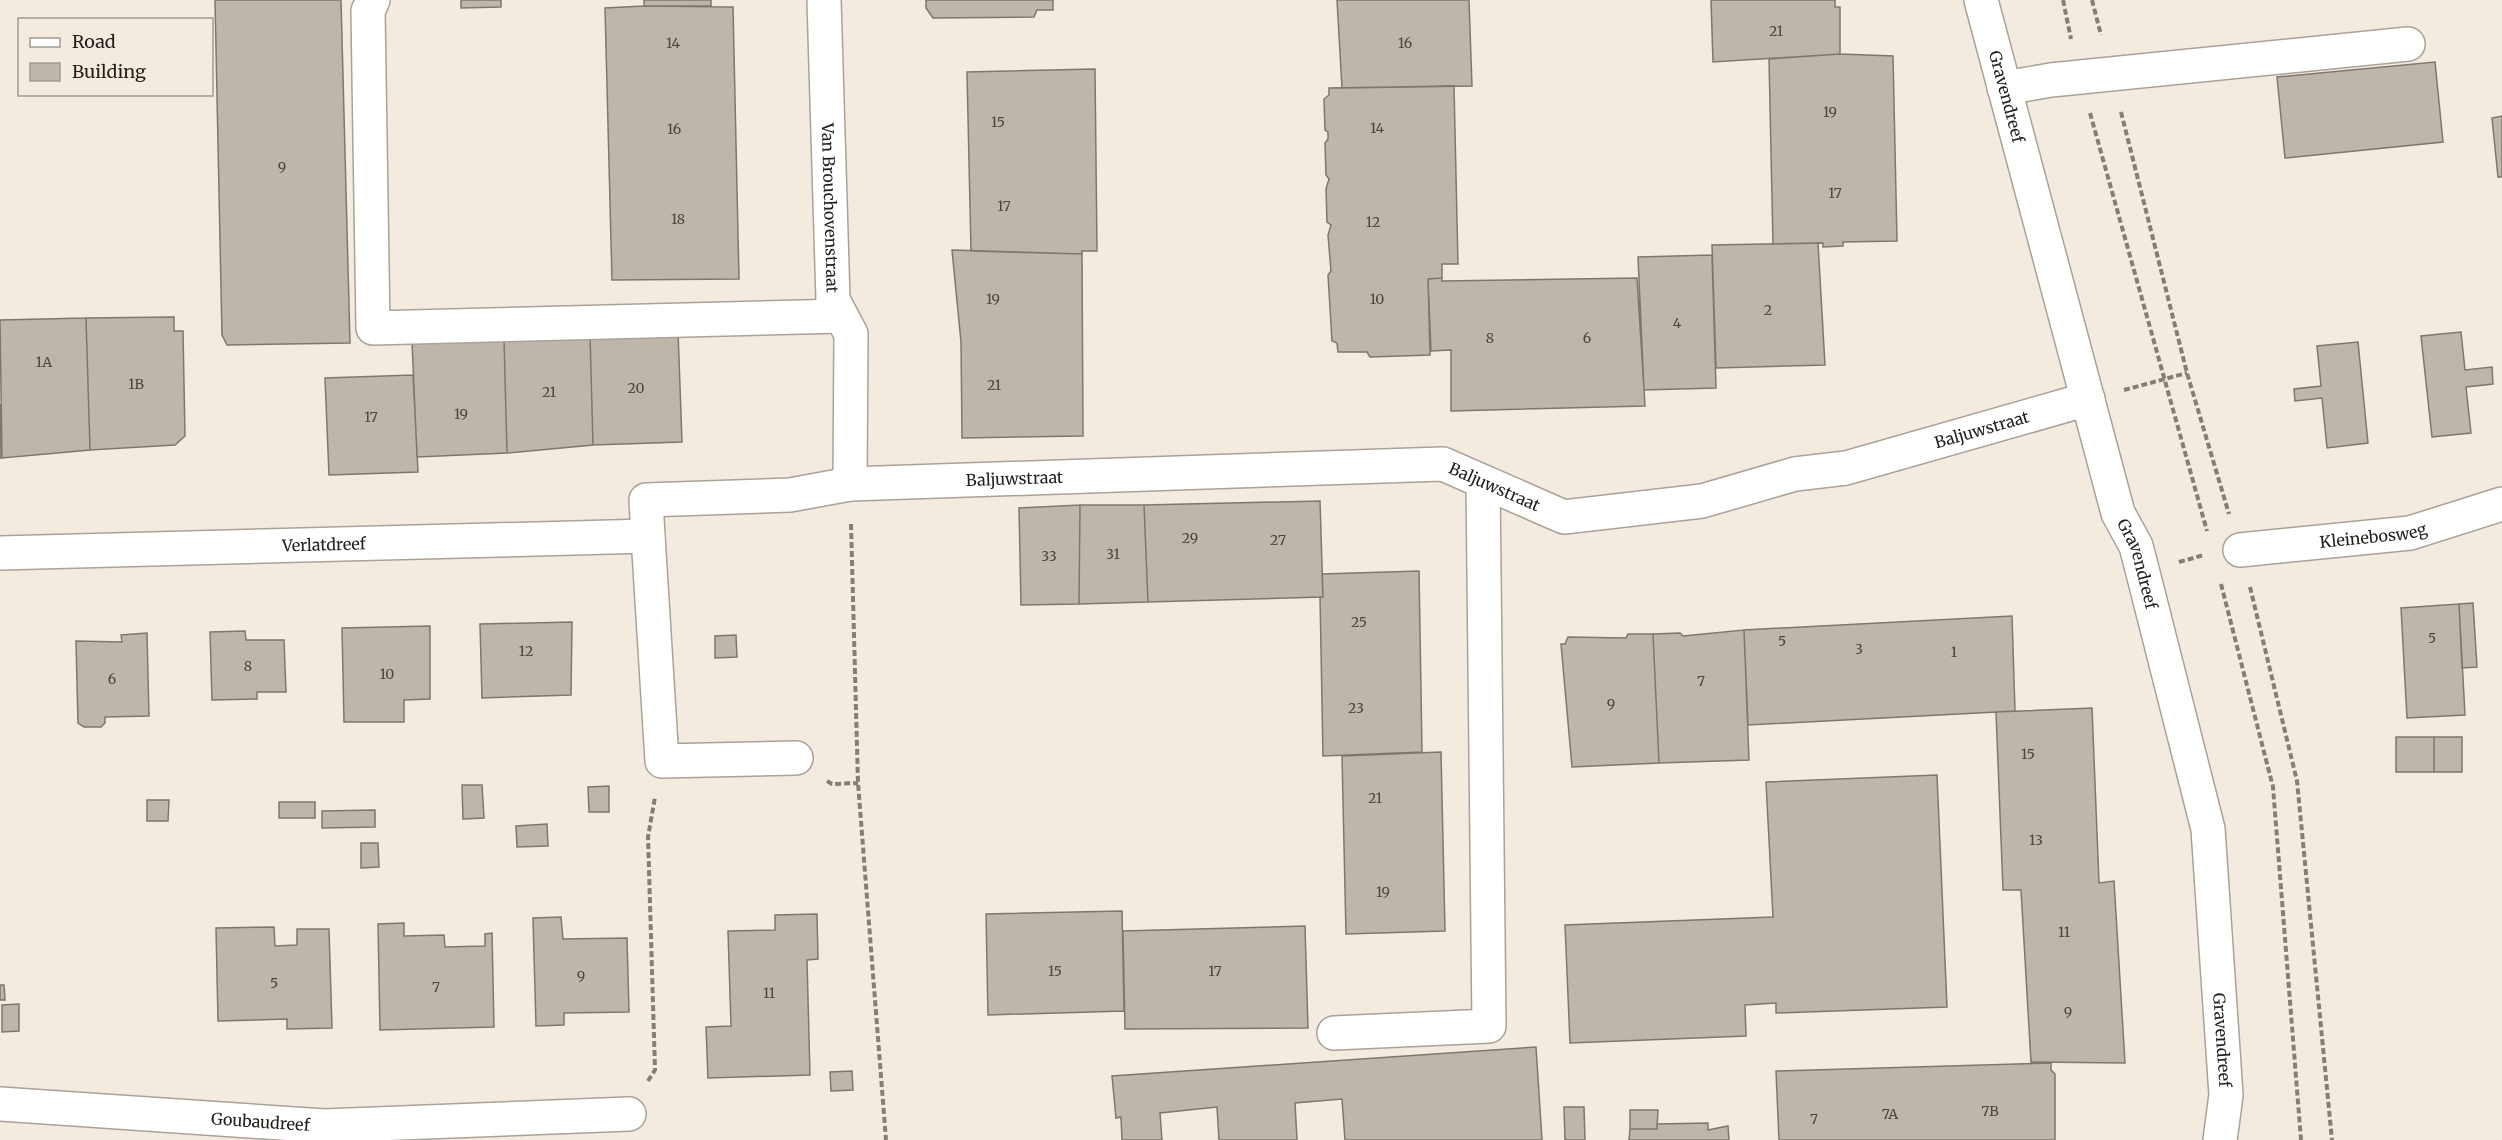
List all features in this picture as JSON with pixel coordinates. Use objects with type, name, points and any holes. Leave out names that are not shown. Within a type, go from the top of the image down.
[{"type":"street","points":[[373,0],[368,11],[373,328],[841,316]]},
{"type":"street","name":"Van Brouchovenstraat","points":[[824,0],[833,300],[850,334],[850,484]]},
{"type":"street","name":"Gravendreef","points":[[1981,0],[2118,513],[2136,546],[2208,829],[2226,1095],[2220,1140]]},
{"type":"street","points":[[2004,88],[2051,80],[2408,44]]},
{"type":"street","name":"Baljuwstraat","points":[[850,484],[1443,464],[1564,517],[1702,501],[1795,474],[1846,468],[2088,399]]},
{"type":"street","points":[[1334,1033],[1488,1026],[1483,482]]},
{"type":"street","points":[[796,758],[662,761],[646,500],[790,495],[850,484]]},
{"type":"street","name":"Kleinebosweg","points":[[2240,550],[2410,533],[2502,504]]},
{"type":"street","name":"Verlatdreef","points":[[0,553],[648,536]]},
{"type":"street","name":"Goubaudreef","points":[[0,1104],[324,1126],[629,1114]]},
{"type":"path","points":[[2165,380],[2187,373]]},
{"type":"path","points":[[850,484],[858,783],[886,1140]]},
{"type":"path","points":[[2143,573],[2213,552],[2240,550]]},
{"type":"path","points":[[629,1114],[655,1070],[648,837],[662,761]]},
{"type":"building","points":[[215,0],[341,0],[350,343],[227,345],[222,335]]},
{"type":"building","points":[[461,0],[501,0],[501,7],[461,8]]},
{"type":"building","points":[[644,0],[711,0],[711,6],[644,6]]},
{"type":"building","points":[[926,0],[1053,0],[1053,10],[1037,10],[1034,17],[933,18],[926,8]]},
{"type":"building","points":[[1337,0],[1469,0],[1472,86],[1342,88]]},
{"type":"building","points":[[1711,0],[1835,0],[1835,7],[1840,7],[1840,54],[1713,62]]},
{"type":"building","points":[[733,7],[739,279],[612,280],[605,8]]},
{"type":"building","points":[[1840,54],[1893,56],[1897,241],[1843,242],[1843,246],[1823,247],[1823,243],[1773,244],[1769,59]]},
{"type":"building","points":[[2435,62],[2443,142],[2285,158],[2277,77]]},
{"type":"building","points":[[1095,69],[1097,251],[1082,251],[1082,254],[971,251],[967,72]]},
{"type":"building","points":[[1454,86],[1458,264],[1442,264],[1442,278],[1428,279],[1430,355],[1370,357],[1367,352],[1338,352],[1337,343],[1332,341],[1328,275],[1331,271],[1328,235],[1331,225],[1327,222],[1326,189],[1329,179],[1326,175],[1325,143],[1328,139],[1328,132],[1325,130],[1324,99],[1329,95],[1329,88]]},
{"type":"building","points":[[2502,116],[2502,177],[2498,177],[2492,118]]},
{"type":"building","points":[[1818,243],[1825,365],[1716,368],[1712,245]]},
{"type":"building","points":[[952,250],[1082,254],[1083,436],[962,438],[961,342]]},
{"type":"building","points":[[1712,255],[1716,388],[1644,390],[1638,257]]},
{"type":"building","points":[[1442,278],[1442,281],[1637,278],[1645,406],[1451,411],[1451,350],[1431,351],[1428,279]]},
{"type":"building","points":[[174,317],[174,331],[183,331],[185,436],[175,445],[90,450],[86,318]]},
{"type":"building","points":[[86,318],[90,450],[2,458],[0,320]]},
{"type":"building","points":[[678,331],[682,442],[593,445],[590,335]]},
{"type":"building","points":[[2461,332],[2465,370],[2492,367],[2493,384],[2466,387],[2471,433],[2432,437],[2421,336]]},
{"type":"building","points":[[590,335],[593,445],[507,453],[504,339]]},
{"type":"building","points":[[504,339],[507,453],[417,457],[412,342]]},
{"type":"building","points":[[2358,342],[2368,443],[2327,448],[2322,398],[2295,401],[2294,389],[2321,386],[2317,346]]},
{"type":"building","points":[[413,375],[418,472],[329,475],[325,378]]},
{"type":"building","points":[[0,404],[2,458],[0,458]]},
{"type":"building","points":[[1320,501],[1323,597],[1148,602],[1144,505]]},
{"type":"building","points":[[1080,505],[1079,604],[1021,605],[1019,508]]},
{"type":"building","points":[[1080,505],[1144,505],[1148,602],[1079,604]]},
{"type":"building","points":[[1419,571],[1422,752],[1323,756],[1320,597],[1323,597],[1322,574]]},
{"type":"building","points":[[2473,603],[2477,667],[2462,668],[2459,604]]},
{"type":"building","points":[[2459,604],[2465,715],[2407,718],[2401,608]]},
{"type":"building","points":[[2012,616],[2015,711],[1748,725],[1744,630]]},
{"type":"building","points":[[572,622],[571,695],[482,698],[480,624]]},
{"type":"building","points":[[430,626],[430,699],[404,700],[404,722],[344,722],[342,628]]},
{"type":"building","points":[[1744,630],[1749,760],[1659,763],[1653,634],[1680,633],[1683,636]]},
{"type":"building","points":[[245,631],[246,640],[284,640],[286,692],[257,692],[257,699],[212,700],[210,632]]},
{"type":"building","points":[[147,633],[149,716],[105,717],[105,723],[101,727],[84,727],[78,723],[76,641],[122,642],[121,635]]},
{"type":"building","points":[[1628,634],[1653,634],[1659,763],[1572,767],[1561,644],[1565,644],[1568,637],[1626,638]]},
{"type":"building","points":[[736,635],[737,657],[715,658],[715,636]]},
{"type":"building","points":[[2092,708],[2099,883],[2114,881],[2125,1063],[2031,1062],[2021,890],[2003,890],[1996,712]]},
{"type":"building","points":[[2396,737],[2434,737],[2434,772],[2396,772]]},
{"type":"building","points":[[2434,737],[2462,737],[2462,772],[2434,772]]},
{"type":"building","points":[[1441,752],[1445,931],[1346,934],[1342,756]]},
{"type":"building","points":[[1937,775],[1947,1007],[1776,1013],[1776,1003],[1745,1005],[1746,1036],[1570,1043],[1565,925],[1773,917],[1766,782]]},
{"type":"building","points":[[462,785],[482,785],[484,818],[463,819]]},
{"type":"building","points":[[609,786],[609,812],[589,812],[588,787]]},
{"type":"building","points":[[147,800],[169,800],[168,821],[147,821]]},
{"type":"building","points":[[279,802],[315,802],[315,818],[279,818]]},
{"type":"building","points":[[375,810],[375,827],[322,828],[322,811]]},
{"type":"building","points":[[547,824],[548,846],[517,847],[516,826]]},
{"type":"building","points":[[361,843],[378,843],[379,867],[361,868]]},
{"type":"building","points":[[1122,911],[1124,1011],[988,1015],[986,914]]},
{"type":"building","points":[[817,914],[818,959],[807,960],[810,1075],[708,1078],[706,1027],[731,1026],[728,931],[775,930],[775,915]]},
{"type":"building","points":[[561,917],[563,939],[627,938],[629,1012],[564,1013],[564,1025],[536,1026],[533,918]]},
{"type":"building","points":[[404,923],[404,936],[444,935],[445,947],[485,946],[485,934],[492,933],[494,1027],[380,1030],[378,924]]},
{"type":"building","points":[[1305,926],[1308,1028],[1125,1029],[1123,931]]},
{"type":"building","points":[[274,927],[275,946],[297,945],[297,929],[329,929],[332,1028],[287,1029],[287,1019],[218,1021],[216,928]]},
{"type":"building","points":[[0,985],[4,985],[5,1000],[0,1000]]},
{"type":"building","points":[[19,1004],[19,1031],[2,1032],[2,1005]]},
{"type":"building","points":[[1536,1047],[1542,1140],[1345,1140],[1342,1099],[1295,1103],[1297,1140],[1219,1140],[1217,1107],[1160,1113],[1162,1140],[1122,1140],[1121,1117],[1116,1118],[1112,1076]]},
{"type":"building","points":[[2051,1063],[2051,1070],[2055,1074],[2055,1140],[1779,1140],[1776,1071]]},
{"type":"building","points":[[852,1071],[853,1090],[831,1091],[830,1072]]},
{"type":"building","points":[[1564,1107],[1584,1107],[1585,1140],[1565,1140]]},
{"type":"building","points":[[1630,1110],[1658,1110],[1657,1129],[1630,1129]]},
{"type":"building","points":[[1708,1123],[1708,1130],[1728,1126],[1729,1140],[1629,1140],[1630,1129],[1657,1129],[1657,1124]]}]
